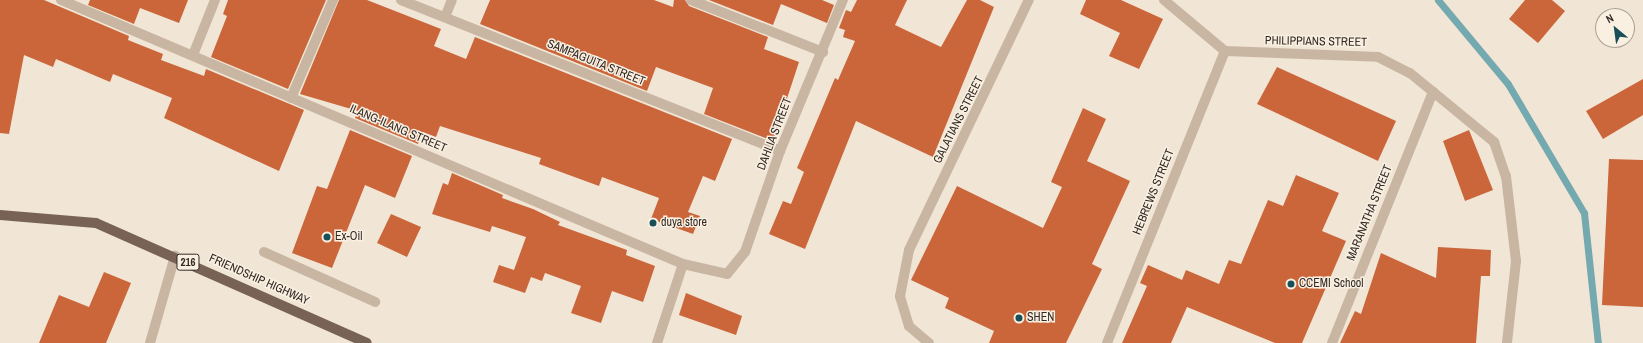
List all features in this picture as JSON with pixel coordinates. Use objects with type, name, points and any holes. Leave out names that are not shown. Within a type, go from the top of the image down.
[{"type":"main road","name":"FRIENDSHIP HIGHWAY","points":[[0,215],[96,223],[175,256],[367,343]]},
{"type":"street","name":"ILANG-ILANG STREET","points":[[61,0],[76,2],[192,56],[683,264],[727,274]]},
{"type":"street","points":[[192,56],[215,0]]},
{"type":"street","points":[[291,98],[333,0]]},
{"type":"street","name":"SAMPAGUITA STREET","points":[[401,0],[780,151]]},
{"type":"street","points":[[445,17],[452,0]]},
{"type":"street","points":[[691,0],[823,52]]},
{"type":"street","name":"DAHLIA STREET","points":[[727,274],[745,252],[780,151],[823,52],[843,0]]},
{"type":"street","name":"GALATIANS STREET","points":[[929,343],[909,326],[900,296],[909,250],[994,80],[1029,0]]},
{"type":"street","points":[[1164,0],[1225,51]]},
{"type":"street","name":"PHILIPPIANS STREET","points":[[1225,51],[1378,57],[1410,73],[1494,142],[1506,176],[1516,261],[1507,343]]},
{"type":"street","name":"HEBREWS STREET","points":[[1107,343],[1225,51]]},
{"type":"street","name":"MARANATHA STREET","points":[[1332,343],[1433,92]]},
{"type":"street","points":[[264,252],[375,302]]},
{"type":"street","points":[[150,343],[175,256]]},
{"type":"street","points":[[657,343],[683,264]]},
{"type":"building","points":[[0,0],[44,0],[129,36],[128,40],[163,54],[161,60],[204,76],[206,69],[304,110],[279,171],[164,118],[172,98],[113,74],[110,82],[56,59],[53,67],[24,55],[9,134],[0,133]]},
{"type":"building","points":[[90,0],[188,0],[179,23],[140,8],[134,24],[88,5]]},
{"type":"building","points":[[228,0],[326,0],[288,89],[211,57],[227,16],[223,14]]},
{"type":"building","points":[[339,0],[367,0],[441,29],[434,46],[466,59],[475,37],[732,139],[715,181],[703,176],[688,212],[700,216],[693,234],[651,219],[659,198],[602,177],[599,186],[539,164],[541,158],[440,126],[436,137],[423,132],[418,144],[355,118],[358,111],[300,94]]},
{"type":"building","points":[[490,0],[654,0],[673,7],[674,0],[685,0],[689,6],[768,37],[764,49],[799,62],[773,141],[704,114],[713,88],[656,67],[647,91],[480,24]]},
{"type":"building","points":[[709,0],[822,0],[834,5],[827,23],[781,4],[773,25]]},
{"type":"building","points":[[857,0],[907,0],[895,25],[941,47],[967,0],[980,0],[994,7],[933,157],[856,121],[805,249],[769,234],[783,201],[791,204],[804,172],[797,168],[835,78],[838,80],[855,41],[843,37],[845,30],[839,28],[846,10],[851,12]]},
{"type":"building","points":[[1086,0],[1121,0],[1163,19],[1139,69],[1109,56],[1120,33],[1080,14]]},
{"type":"building","points":[[1525,0],[1552,0],[1565,11],[1538,43],[1509,19]]},
{"type":"building","points":[[1277,67],[1396,121],[1378,161],[1257,104]]},
{"type":"building","points":[[1643,79],[1643,115],[1603,139],[1586,111]]},
{"type":"building","points":[[1083,108],[1106,119],[1087,161],[1130,181],[1092,264],[1102,269],[1066,343],[989,343],[994,331],[945,308],[949,298],[911,280],[957,186],[1043,228],[1062,187],[1051,182]]},
{"type":"building","points":[[350,130],[412,156],[395,198],[365,185],[332,268],[292,253],[317,186],[327,189]]},
{"type":"building","points":[[1469,130],[1493,190],[1465,201],[1443,141]]},
{"type":"building","points":[[1609,159],[1643,160],[1643,307],[1602,305]]},
{"type":"building","points":[[452,173],[503,195],[502,198],[533,209],[560,222],[558,225],[627,250],[626,255],[655,266],[643,302],[612,291],[601,323],[571,313],[581,286],[545,273],[542,281],[531,277],[525,293],[493,282],[499,265],[514,270],[526,237],[492,226],[490,232],[432,214],[443,183],[448,185]]},
{"type":"building","points":[[1296,175],[1339,193],[1322,231],[1346,241],[1302,343],[1275,343],[1187,307],[1171,343],[1122,343],[1147,286],[1140,283],[1148,265],[1182,280],[1186,270],[1219,284],[1229,260],[1241,264],[1268,200],[1283,206]]},
{"type":"building","points":[[391,214],[421,227],[407,257],[377,243]]},
{"type":"building","points":[[1438,247],[1491,250],[1490,276],[1481,276],[1476,343],[1340,343],[1355,311],[1361,314],[1381,253],[1436,278]]},
{"type":"building","points":[[104,272],[131,283],[106,343],[39,343],[59,295],[89,307]]},
{"type":"building","points":[[686,293],[742,316],[736,335],[679,315]]},
{"type":"waterway","points":[[1438,0],[1508,84],[1584,213],[1598,343]]},
{"type":"place","name":"duya store","points":[[653,223]]},
{"type":"place","name":"Ex-Oil","points":[[327,237]]},
{"type":"place","name":"CCEMI School","points":[[1291,284]]},
{"type":"place","name":"SHEN","points":[[1019,318]]}]
